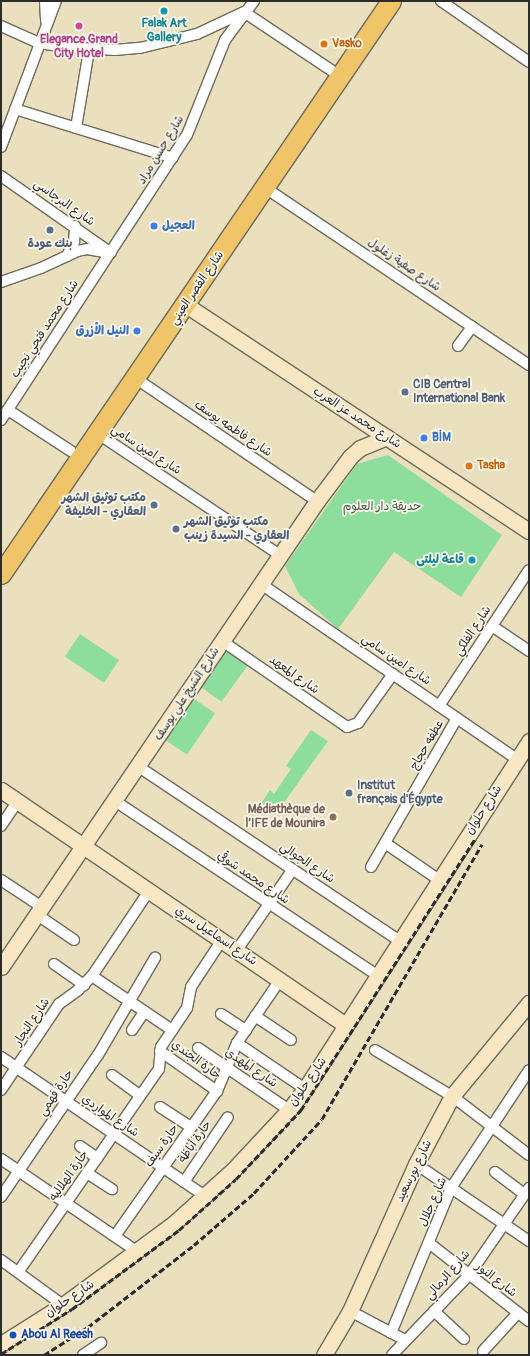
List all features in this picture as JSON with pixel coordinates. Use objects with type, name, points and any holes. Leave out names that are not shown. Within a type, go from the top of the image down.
[{"type":"highway","name":"شارع القصر العيني","points":[[1,552],[378,1]]},
{"type":"highway","name":"شارع القصر العيني","points":[[1,574],[186,305],[264,187],[391,1]]},
{"type":"street","points":[[45,1],[46,26]]},
{"type":"street","points":[[1,147],[39,42],[56,1]]},
{"type":"street","points":[[241,1],[244,12],[331,70]]},
{"type":"street","points":[[1,26],[39,42],[89,50],[140,48],[179,39],[213,28],[244,12],[254,1]]},
{"type":"street","points":[[441,1],[529,62]]},
{"type":"street","name":"شارع حسن مراد","points":[[111,253],[173,158],[195,118],[225,40],[244,12]]},
{"type":"street","points":[[76,128],[89,50]]},
{"type":"street","points":[[15,109],[173,158]]},
{"type":"street","name":"شارع البرجاسي","points":[[1,176],[75,226],[111,253]]},
{"type":"street","name":"شارع صفية زغلول","points":[[264,187],[529,364]]},
{"type":"street","points":[[66,256],[74,242],[75,226]]},
{"type":"street","points":[[1,282],[87,249],[111,253]]},
{"type":"street","name":"شارع محمد فتحي نجيب","points":[[1,420],[111,253]]},
{"type":"street","name":"شارع محمد عز العرب","points":[[186,305],[529,531]]},
{"type":"street","points":[[458,346],[472,327]]},
{"type":"street","name":"شارع فاطمه يوسف","points":[[135,378],[317,501]]},
{"type":"street","points":[[8,410],[71,451]]},
{"type":"street","name":"شارع امين سامي","points":[[97,434],[280,555]]},
{"type":"street","name":"شارع الشيخ علي يوسف","points":[[1,967],[85,847],[317,501],[350,457],[367,445],[387,437]]},
{"type":"street","name":"شارع الفلكي","points":[[439,706],[529,570]]},
{"type":"street","name":"شارع امين سامي","points":[[261,584],[517,759]]},
{"type":"street","points":[[492,626],[529,651]]},
{"type":"street","name":"شارع المعهد","points":[[222,641],[343,726],[351,727],[358,722],[393,674]]},
{"type":"street","name":"عطفه حجاج","points":[[371,867],[458,718]]},
{"type":"street","name":"شارع حلوان","points":[[1,1344],[64,1305],[138,1252],[205,1196],[289,1110],[305,1089],[529,740]]},
{"type":"street","name":"شارع الجوالي","points":[[139,767],[400,941]]},
{"type":"street","name":"شارع اسماعيل سري","points":[[1,790],[346,1025]]},
{"type":"street","points":[[1,826],[18,801]]},
{"type":"street","name":"شارع محمد شوقي","points":[[115,801],[378,976]]},
{"type":"street","points":[[385,844],[439,880]]},
{"type":"street","points":[[237,950],[293,869]]},
{"type":"street","points":[[1,880],[74,940]]},
{"type":"street","name":"شارع النجار","points":[[1,1090],[59,1004],[84,985],[92,976],[149,890]]},
{"type":"street","name":"حارة الهلاليه","points":[[18,1272],[159,1069],[160,1051],[187,1008],[191,987],[222,940]]},
{"type":"street","name":"حارة فهمي","points":[[1,1197],[101,1049],[128,1001],[155,958]]},
{"type":"street","points":[[54,964],[84,985]]},
{"type":"street","points":[[92,976],[172,1030]]},
{"type":"street","name":"حارة سيف","points":[[115,1236],[217,1091],[237,1043],[280,980]]},
{"type":"street","name":"شارع بورسعيد","points":[[324,1355],[350,1311],[416,1164],[452,1096],[529,1003]]},
{"type":"street","points":[[132,1030],[144,1012]]},
{"type":"street","points":[[221,1014],[246,1030]]},
{"type":"street","points":[[255,1016],[291,1040]]},
{"type":"street","points":[[237,1043],[305,1089]]},
{"type":"street","name":"شارع المهدي","points":[[198,1048],[289,1110]]},
{"type":"street","points":[[374,1050],[452,1096],[529,1155]]},
{"type":"street","name":"حارة الجندي","points":[[160,1051],[217,1091]]},
{"type":"street","name":"شارع المواردي","points":[[1,1057],[205,1196]]},
{"type":"street","name":"شارع جلال","points":[[391,1333],[451,1188],[529,1070]]},
{"type":"street","points":[[112,1075],[140,1095]]},
{"type":"street","points":[[160,1107],[191,1127]]},
{"type":"street","name":"حارة أباظة","points":[[184,1182],[228,1117]]},
{"type":"street","points":[[80,1146],[97,1158]]},
{"type":"street","points":[[1,1159],[138,1252]]},
{"type":"street","points":[[416,1164],[529,1241]]},
{"type":"street","points":[[495,1172],[527,1191]]},
{"type":"street","points":[[87,1173],[112,1189]]},
{"type":"street","name":"شارع الرمالي","points":[[392,1355],[469,1275],[527,1191]]},
{"type":"street","name":"شارع النور","points":[[429,1243],[529,1321]]},
{"type":"street","points":[[1,1260],[64,1305]]},
{"type":"street","points":[[350,1311],[405,1340]]},
{"type":"street","points":[[434,1311],[464,1339]]},
{"type":"street","points":[[483,1352],[518,1313]]},
{"type":"street","points":[[83,1355],[101,1342]]},
{"type":"green space","name":"حديقة دار العلوم","points":[[388,455],[502,535],[461,597],[394,552],[338,629],[299,594],[285,566],[357,464]]},
{"type":"green space","points":[[80,634],[119,660],[104,683],[65,656]]},
{"type":"green space","points":[[223,645],[249,664],[221,702],[195,683]]},
{"type":"green space","points":[[191,697],[215,713],[187,755],[163,738]]},
{"type":"green space","points":[[311,730],[328,741],[275,815],[260,805],[270,790],[274,794],[291,769],[286,766]]},
{"type":"railway","points":[[1,1354],[72,1309],[179,1230],[236,1179],[301,1110],[475,839]]},
{"type":"railway","points":[[44,1355],[88,1327],[194,1245],[254,1193],[322,1119],[482,844]]},
{"type":"place","name":"Falak Art Gallery","points":[[164,11]]},
{"type":"place","name":"Elegance Grand City Hotel","points":[[79,26]]},
{"type":"place","name":"Vasko","points":[[324,44]]},
{"type":"place","name":"العجيل","points":[[154,226]]},
{"type":"place","name":"بنك عودة","points":[[50,230]]},
{"type":"place","name":"النيل الأزرق","points":[[137,331]]},
{"type":"place","name":"CIB Central International Bank","points":[[405,392]]},
{"type":"place","name":"BİM","points":[[424,438]]},
{"type":"place","name":"Tasha","points":[[469,466]]},
{"type":"place","name":"مكتب توثيق الشهر العقاري - الخليفة","points":[[154,505]]},
{"type":"place","name":"مكتب توثيق الشهر العقاري - السيدة زينب","points":[[176,529]]},
{"type":"place","name":"قاعة ليلتى","points":[[472,560]]},
{"type":"place","name":"Institut français d'Égypte","points":[[349,793]]},
{"type":"place","name":"Médiathèque de l’IFE de Mounira","points":[[333,817]]},
{"type":"place","name":"Abou Al Reesh","points":[[13,1335]]}]
